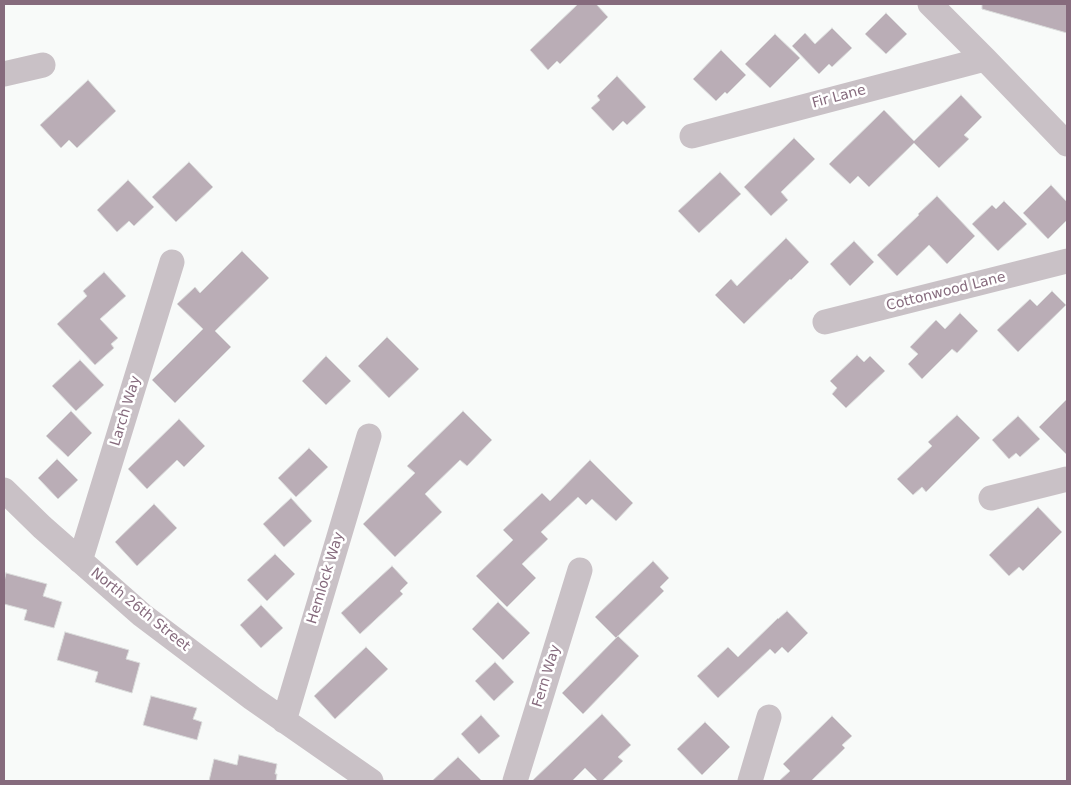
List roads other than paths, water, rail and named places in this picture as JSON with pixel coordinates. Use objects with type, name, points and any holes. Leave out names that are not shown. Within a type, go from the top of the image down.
[{"type":"street","points":[[930,4],[1067,144]]},
{"type":"street","name":"Fir Lane","points":[[692,136],[985,59]]},
{"type":"street","points":[[4,74],[44,65]]},
{"type":"street","name":"Cottonwood Lane","points":[[825,322],[1067,261]]},
{"type":"street","name":"Larch Way","points":[[80,560],[172,262]]},
{"type":"street","name":"Hemlock Way","points":[[284,721],[369,436]]},
{"type":"street","points":[[991,498],[1067,478]]},
{"type":"street","name":"North 26th Street","points":[[4,490],[42,527],[142,615],[284,721],[370,781]]},
{"type":"street","name":"Fern Way","points":[[515,781],[580,570]]},
{"type":"street","points":[[750,781],[769,717]]}]
